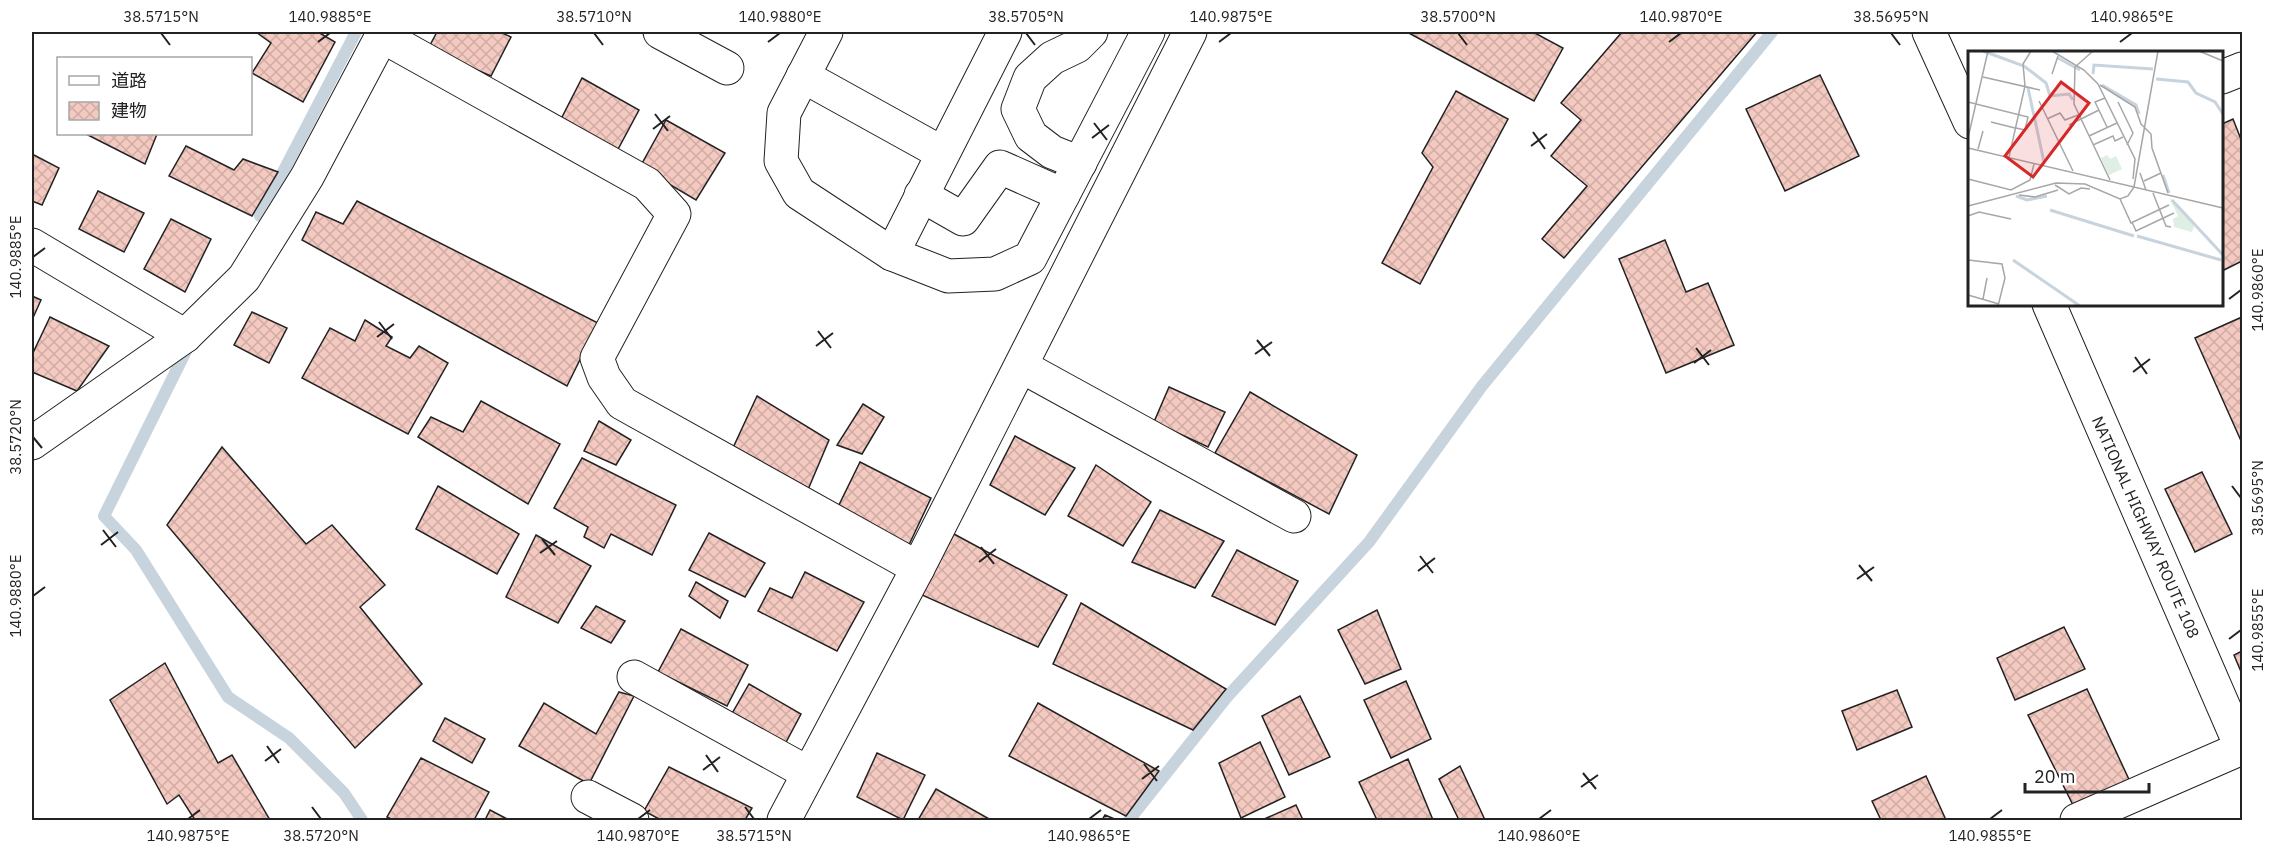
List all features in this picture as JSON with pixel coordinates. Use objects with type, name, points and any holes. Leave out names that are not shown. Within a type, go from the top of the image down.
[{"type":"main road","points":[[660,32],[727,68]]},
{"type":"main road","points":[[826,32],[784,113],[781,161],[799,193],[892,254],[948,276],[995,274],[1030,258],[1148,32]]},
{"type":"main road","points":[[892,254],[1005,32]]},
{"type":"main road","points":[[1080,163],[1052,152],[1031,136],[1018,109],[1030,78],[1052,58],[1077,46],[1090,32]]},
{"type":"main road","points":[[784,820],[918,568],[1190,32]]},
{"type":"main road","points":[[1929,32],[1968,118]]},
{"type":"main road","points":[[32,443],[185,336],[244,278],[307,177],[383,34],[647,184],[674,214],[597,358],[604,377],[622,404],[918,568]]},
{"type":"main road","points":[[2223,77],[2242,69]]},
{"type":"main road","points":[[803,76],[942,153]]},
{"type":"main road","points":[[921,195],[963,219],[1000,167],[1063,195]]},
{"type":"main road","points":[[32,245],[185,336]]},
{"type":"main road","name":"NATIONAL HIGHWAY ROUTE 108","points":[[2050,306],[2242,749]]},
{"type":"main road","points":[[1021,366],[1294,516]]},
{"type":"main road","points":[[634,677],[808,773]]},
{"type":"main road","points":[[2077,820],[2242,749]]},
{"type":"main road","points":[[588,797],[632,820]]},
{"type":"building","points":[[256,32],[318,32],[335,42],[303,102],[252,73],[271,43]]},
{"type":"building","points":[[437,32],[500,32],[511,37],[491,76],[428,49]]},
{"type":"building","points":[[1407,32],[1533,32],[1563,48],[1534,101]]},
{"type":"building","points":[[1622,32],[1757,32],[1564,258],[1542,239],[1587,186],[1551,156],[1581,120],[1561,103]]},
{"type":"building","points":[[1820,75],[1859,156],[1785,191],[1746,109]]},
{"type":"building","points":[[582,78],[639,110],[616,153],[559,123]]},
{"type":"building","points":[[1456,91],[1508,119],[1420,284],[1382,263],[1433,167],[1422,153]]},
{"type":"building","points":[[2233,119],[2242,142],[2242,261],[2223,270],[2223,124]]},
{"type":"building","points":[[666,120],[725,153],[696,200],[640,167]]},
{"type":"building","points":[[88,135],[157,135],[145,164]]},
{"type":"building","points":[[186,146],[234,170],[243,159],[278,172],[252,216],[169,176]]},
{"type":"building","points":[[32,154],[59,168],[42,205],[32,201]]},
{"type":"building","points":[[98,191],[144,213],[124,252],[79,229]]},
{"type":"building","points":[[357,201],[598,323],[567,386],[302,240],[316,212],[343,224]]},
{"type":"building","points":[[171,219],[211,239],[185,292],[144,269]]},
{"type":"building","points":[[1665,240],[1686,292],[1708,283],[1734,345],[1666,373],[1619,259]]},
{"type":"building","points":[[32,296],[41,300],[32,320]]},
{"type":"building","points":[[252,312],[287,328],[269,363],[234,345]]},
{"type":"building","points":[[50,317],[109,346],[77,391],[32,372],[32,355]]},
{"type":"building","points":[[2242,317],[2242,443],[2195,338]]},
{"type":"building","points":[[365,320],[392,337],[386,346],[410,358],[419,346],[448,363],[408,434],[302,378],[330,328],[355,341]]},
{"type":"building","points":[[1169,387],[1225,412],[1208,447],[1154,422]]},
{"type":"building","points":[[1250,392],[1357,455],[1329,514],[1215,453]]},
{"type":"building","points":[[757,396],[829,440],[807,492],[732,450]]},
{"type":"building","points":[[481,401],[560,444],[528,504],[418,437],[431,417],[463,432]]},
{"type":"building","points":[[863,404],[884,417],[862,454],[837,445]]},
{"type":"building","points":[[599,421],[631,440],[616,465],[584,451]]},
{"type":"building","points":[[1015,436],[1075,468],[1045,515],[990,485]]},
{"type":"building","points":[[222,447],[306,544],[332,525],[385,585],[360,607],[422,684],[355,748],[167,525]]},
{"type":"building","points":[[582,458],[676,505],[652,555],[611,534],[604,548],[584,537],[588,527],[554,508]]},
{"type":"building","points":[[860,462],[931,498],[908,547],[837,509]]},
{"type":"building","points":[[1096,465],[1151,502],[1123,546],[1068,516]]},
{"type":"building","points":[[2202,472],[2232,534],[2195,552],[2165,489]]},
{"type":"building","points":[[438,486],[519,534],[497,574],[416,529]]},
{"type":"building","points":[[1160,510],[1224,541],[1195,588],[1132,562]]},
{"type":"building","points":[[709,533],[765,563],[745,597],[689,570]]},
{"type":"building","points":[[954,534],[1067,595],[1038,647],[922,595]]},
{"type":"building","points":[[536,535],[591,566],[558,623],[506,597]]},
{"type":"building","points":[[1237,550],[1298,581],[1275,625],[1212,596]]},
{"type":"building","points":[[805,572],[864,602],[837,651],[758,611],[770,588],[792,598]]},
{"type":"building","points":[[696,582],[728,601],[720,618],[689,596]]},
{"type":"building","points":[[1081,603],[1226,689],[1193,730],[1053,664]]},
{"type":"building","points":[[596,606],[625,621],[611,643],[581,628]]},
{"type":"building","points":[[1377,610],[1401,669],[1365,684],[1338,630]]},
{"type":"building","points":[[2064,627],[2085,669],[2015,700],[1997,658]]},
{"type":"building","points":[[681,629],[748,665],[727,706],[658,672]]},
{"type":"building","points":[[2242,651],[2242,674],[2234,655]]},
{"type":"building","points":[[165,663],[218,763],[232,755],[270,820],[195,820],[179,795],[167,804],[110,700]]},
{"type":"building","points":[[1406,681],[1431,739],[1391,758],[1364,700]]},
{"type":"building","points":[[749,684],[801,714],[784,746],[730,717]]},
{"type":"building","points":[[2087,689],[2132,786],[2076,811],[2028,715]]},
{"type":"building","points":[[1897,690],[1912,727],[1857,750],[1842,711]]},
{"type":"building","points":[[619,692],[634,696],[589,784],[519,746],[544,703],[596,734]]},
{"type":"building","points":[[1300,696],[1330,757],[1289,775],[1262,716]]},
{"type":"building","points":[[1038,703],[1159,771],[1126,816],[1009,756]]},
{"type":"building","points":[[445,718],[485,739],[472,763],[433,741]]},
{"type":"building","points":[[1260,742],[1285,797],[1241,818],[1219,763]]},
{"type":"building","points":[[877,753],[925,775],[903,820],[857,797]]},
{"type":"building","points":[[421,758],[489,792],[474,820],[393,820],[387,817]]},
{"type":"building","points":[[1408,759],[1433,820],[1377,820],[1359,782]]},
{"type":"building","points":[[1460,766],[1485,820],[1459,820],[1439,779]]},
{"type":"building","points":[[669,767],[752,808],[745,820],[661,820],[644,811]]},
{"type":"building","points":[[1926,776],[1946,820],[1881,820],[1872,801]]},
{"type":"building","points":[[936,789],[991,820],[918,820]]},
{"type":"building","points":[[1296,805],[1303,820],[1262,820]]},
{"type":"building","points":[[490,810],[509,820],[485,820]]},
{"type":"building","points":[[1105,815],[1117,820],[1102,820]]},
{"type":"waterway","points":[[260,216],[356,32]]},
{"type":"waterway","points":[[1129,820],[1227,697],[1369,542],[1482,386],[1772,32]]},
{"type":"waterway","points":[[186,351],[104,516],[136,550],[228,697],[289,738],[344,793],[362,820]]}]
